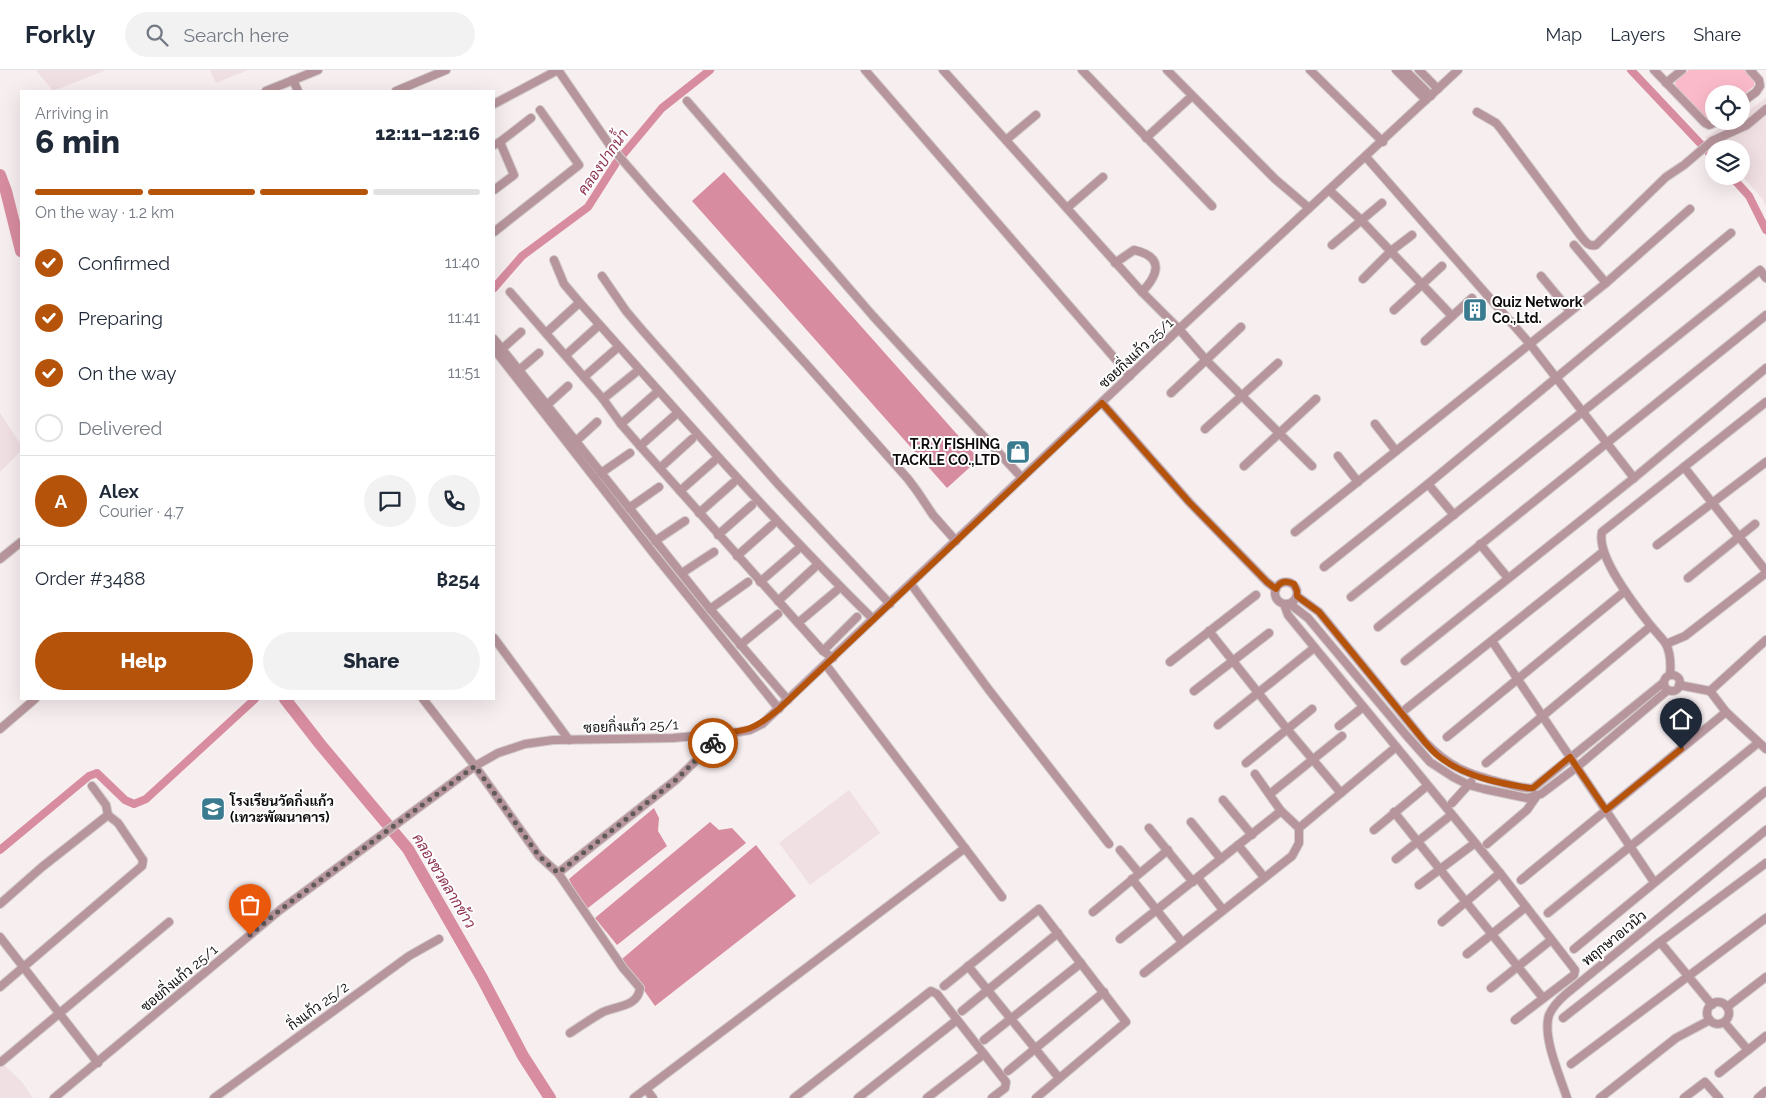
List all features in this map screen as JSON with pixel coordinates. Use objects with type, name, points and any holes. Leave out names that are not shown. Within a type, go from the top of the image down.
[{"type":"street","points":[[268,90],[318,70]]},
{"type":"street","points":[[398,90],[446,70]]},
{"type":"street","points":[[495,103],[558,70],[611,147],[807,365],[917,491],[933,515],[956,541]]},
{"type":"street","points":[[865,70],[1130,376]]},
{"type":"street","points":[[943,70],[1142,292],[1179,329],[1206,360],[1312,466]]},
{"type":"street","points":[[1082,70],[1212,206]]},
{"type":"street","points":[[1167,70],[1275,179],[1309,208]]},
{"type":"street","points":[[1310,70],[1383,142]]},
{"type":"street","points":[[1396,70],[1428,98]]},
{"type":"street","points":[[1405,70],[1428,98]]},
{"type":"street","points":[[1419,70],[1438,89]]},
{"type":"street","points":[[1654,70],[1705,123]]},
{"type":"street","points":[[1666,83],[1682,70]]},
{"type":"street","points":[[1750,70],[1759,80],[1760,86],[1750,96]]},
{"type":"street","name":"ซอยกิ่งแก้ว 25/1","points":[[54,1098],[280,910],[475,766],[510,748],[553,740],[643,739],[715,734],[750,730],[762,724],[1179,329],[1383,142],[1454,71]]},
{"type":"street","points":[[293,80],[298,90]]},
{"type":"street","points":[[1146,138],[1192,96]]},
{"type":"street","points":[[687,101],[873,316],[1022,478]]},
{"type":"street","points":[[1477,112],[1496,123],[1588,245],[1596,246],[1666,177],[1684,165],[1712,141],[1747,125],[1766,109]]},
{"type":"street","points":[[495,231],[579,165],[540,110]]},
{"type":"street","points":[[1006,140],[1036,115]]},
{"type":"street","points":[[495,189],[514,175],[497,144],[531,118]]},
{"type":"street","points":[[1366,157],[1530,344],[1634,478]]},
{"type":"street","points":[[1067,208],[1103,177]]},
{"type":"street","points":[[1330,190],[1452,316]]},
{"type":"street","points":[[1332,245],[1382,203]]},
{"type":"street","points":[[1295,532],[1606,283],[1690,209]]},
{"type":"street","points":[[1324,566],[1428,484],[1732,232]]},
{"type":"street","points":[[1363,278],[1391,251],[1412,235]]},
{"type":"street","points":[[1574,245],[1606,283]]},
{"type":"street","points":[[1115,263],[1134,250],[1142,252],[1153,261],[1157,266],[1156,274],[1153,281],[1142,292]]},
{"type":"street","points":[[554,260],[564,284],[581,304],[762,505],[817,564],[873,619]]},
{"type":"street","points":[[1394,310],[1442,266]]},
{"type":"street","points":[[1351,597],[1760,270],[1766,278]]},
{"type":"street","points":[[602,276],[626,311],[643,331],[778,484],[890,604]]},
{"type":"street","points":[[1541,276],[1570,311]]},
{"type":"street","points":[[510,292],[566,355],[603,399],[621,424],[718,535],[823,651],[833,658]]},
{"type":"street","points":[[1425,341],[1472,298]]},
{"type":"street","points":[[546,333],[578,304]]},
{"type":"street","points":[[1378,627],[1766,315]]},
{"type":"street","points":[[566,355],[597,327]]},
{"type":"street","points":[[1171,393],[1240,327]]},
{"type":"street","points":[[498,349],[521,332]]},
{"type":"street","points":[[498,349],[546,405],[710,609],[788,700]]},
{"type":"street","points":[[498,349],[659,561],[779,709]]},
{"type":"street","points":[[584,377],[616,349]]},
{"type":"street","points":[[518,371],[539,353]]},
{"type":"street","points":[[1205,429],[1278,363]]},
{"type":"street","points":[[1405,661],[1634,478],[1766,368]]},
{"type":"street","points":[[603,399],[636,373]]},
{"type":"street","points":[[546,405],[568,386]]},
{"type":"street","points":[[621,424],[655,394]]},
{"type":"street","points":[[1244,466],[1316,399]]},
{"type":"street","points":[[1670,675],[1670,657],[1666,644],[1625,591],[1603,552],[1602,532],[1766,402]]},
{"type":"street","points":[[1102,403],[1189,502],[1276,589]]},
{"type":"street","points":[[640,446],[674,416]]},
{"type":"street","points":[[575,442],[597,422]]},
{"type":"street","points":[[1375,424],[1396,451]]},
{"type":"street","points":[[660,468],[692,439]]},
{"type":"street","points":[[601,473],[630,453]]},
{"type":"street","points":[[1338,456],[1358,482]]},
{"type":"street","points":[[680,491],[714,461]]},
{"type":"street","points":[[1657,545],[1766,462]]},
{"type":"street","points":[[1666,644],[1685,636],[1766,572],[1684,466]]},
{"type":"street","points":[[699,513],[732,482]]},
{"type":"street","points":[[1428,484],[1454,515]]},
{"type":"street","points":[[629,508],[659,487]]},
{"type":"street","points":[[718,535],[752,505]]},
{"type":"street","points":[[655,540],[685,521]]},
{"type":"street","points":[[1688,578],[1755,524]]},
{"type":"street","points":[[738,556],[772,525]]},
{"type":"street","points":[[0,559],[20,543]]},
{"type":"street","points":[[1480,544],[1508,578]]},
{"type":"street","points":[[760,582],[797,550]]},
{"type":"street","points":[[682,573],[714,552]]},
{"type":"street","points":[[1406,709],[1603,552]]},
{"type":"street","points":[[778,601],[814,568]]},
{"type":"street","points":[[710,609],[748,582]]},
{"type":"street","points":[[1536,797],[1526,798],[1470,785],[1453,777],[1430,762],[1308,618],[1276,598],[1276,589],[1282,582],[1290,582],[1296,587],[1297,596],[1319,612],[1439,757],[1475,776],[1510,785],[1533,788],[1663,683],[1665,678],[1670,675]]},
{"type":"street","points":[[910,584],[989,690],[1109,844]]},
{"type":"street","points":[[798,623],[836,591]]},
{"type":"street","points":[[1447,738],[1625,591]]},
{"type":"street","points":[[1170,662],[1256,595]]},
{"type":"street","points":[[1287,604],[1297,596]]},
{"type":"street","points":[[1287,604],[1288,615],[1500,873],[1575,970],[1574,975],[1515,1020]]},
{"type":"street","points":[[740,645],[778,614]]},
{"type":"street","points":[[823,651],[857,617]]},
{"type":"street","points":[[1486,763],[1651,626]]},
{"type":"street","points":[[1322,635],[1332,628]]},
{"type":"street","points":[[1210,631],[1287,729],[1341,793]]},
{"type":"street","points":[[1194,691],[1269,633]]},
{"type":"street","points":[[495,639],[569,740]]},
{"type":"street","points":[[1710,691],[1766,640]]},
{"type":"street","points":[[1492,641],[1654,882]]},
{"type":"street","points":[[1218,725],[1314,648]]},
{"type":"street","points":[[826,664],[1002,897]]},
{"type":"street","points":[[1670,675],[1678,678],[1679,685]]},
{"type":"street","points":[[1663,683],[1668,690]]},
{"type":"street","points":[[1679,685],[1710,691],[1726,712],[1766,749]]},
{"type":"street","points":[[1487,844],[1526,810],[1536,797],[1577,767],[1668,690],[1674,690],[1679,685]]},
{"type":"street","points":[[0,729],[35,700]]},
{"type":"street","points":[[424,700],[475,766],[539,856],[558,873],[623,968],[640,988],[637,998],[629,1004],[604,1012],[570,1033]]},
{"type":"street","points":[[1387,712],[1395,705]]},
{"type":"street","points":[[1339,726],[1363,707]]},
{"type":"street","points":[[1246,763],[1312,709]]},
{"type":"street","points":[[1521,880],[1726,712]]},
{"type":"street","points":[[558,873],[677,779],[711,746],[715,734]]},
{"type":"street","points":[[1270,794],[1342,736]]},
{"type":"street","points":[[1548,913],[1758,743]]},
{"type":"street","points":[[1299,828],[1396,747]]},
{"type":"street","points":[[1144,973],[1292,856],[1296,850],[1299,843],[1299,828],[1281,811],[1255,774]]},
{"type":"street","points":[[1452,803],[1470,785],[1475,776]]},
{"type":"street","points":[[0,987],[142,866],[143,860],[118,823],[108,814],[106,805],[92,786]]},
{"type":"street","points":[[1374,830],[1427,786]]},
{"type":"street","points":[[1533,788],[1536,797]]},
{"type":"street","points":[[1574,949],[1766,791]]},
{"type":"street","points":[[1223,800],[1252,835]]},
{"type":"street","points":[[1120,939],[1281,811]]},
{"type":"street","points":[[1394,812],[1543,998]]},
{"type":"street","points":[[0,904],[42,867],[108,814]]},
{"type":"street","points":[[1396,859],[1451,815]]},
{"type":"street","points":[[1191,822],[1221,860]]},
{"type":"street","points":[[1149,828],[1223,910]]},
{"type":"street","name":"พฤกษาอเวนิว","points":[[1567,1098],[1548,1038],[1549,1016],[1555,1005],[1766,830]]},
{"type":"street","points":[[1419,885],[1475,843]]},
{"type":"street","points":[[1238,845],[1264,878]]},
{"type":"street","points":[[634,1098],[965,848]]},
{"type":"street","points":[[1120,850],[1139,873]]},
{"type":"street","points":[[1093,912],[1168,850]]},
{"type":"street","points":[[1563,1018],[1660,942],[1766,863]]},
{"type":"street","points":[[1442,922],[1500,873]]},
{"type":"street","points":[[1132,879],[1182,942]]},
{"type":"street","points":[[1466,954],[1526,907]]},
{"type":"street","points":[[944,986],[1039,909],[1126,1022],[1036,1098]]},
{"type":"street","points":[[1571,1064],[1766,918]]},
{"type":"street","points":[[1,1062],[170,922]]},
{"type":"street","points":[[962,1010],[1058,933]]},
{"type":"street","points":[[0,937],[98,1062]]},
{"type":"street","name":"กิ่งแก้ว 25/2","points":[[214,1098],[409,956],[439,939]]},
{"type":"street","points":[[1490,988],[1551,940]]},
{"type":"street","points":[[1660,942],[1712,1005]]},
{"type":"street","points":[[984,1040],[1081,963]]},
{"type":"street","points":[[968,966],[1059,1078]]},
{"type":"street","points":[[1727,1007],[1766,977]]},
{"type":"street","points":[[799,1096],[929,991],[934,991],[1006,1082],[1005,1088],[992,1098]]},
{"type":"street","points":[[1008,1071],[1104,992]]},
{"type":"street","points":[[1722,1003],[1727,1007],[1729,1014],[1724,1022],[1716,1024],[1710,1020],[1708,1014],[1712,1005],[1722,1003]]},
{"type":"street","points":[[858,1098],[957,1020]]},
{"type":"street","points":[[1600,1098],[1676,1038],[1710,1020]]},
{"type":"street","points":[[1724,1022],[1748,1050]]},
{"type":"street","points":[[1719,1073],[1766,1036]]},
{"type":"street","points":[[927,1098],[984,1054]]},
{"type":"street","points":[[1684,1098],[1705,1082],[1719,1098]]},
{"type":"street","points":[[646,1088],[653,1098]]},
{"type":"street","points":[[1758,1098],[1766,1091]]},
{"type":"shaded area","points":[[36,70],[106,70],[56,90],[52,90]]},
{"type":"shaded area","points":[[210,70],[248,70],[216,83]]},
{"type":"shaded area","points":[[1689,70],[1745,70],[1754,80],[1754,86],[1750,89],[1750,85],[1705,85],[1705,118],[1676,87],[1675,82]]},
{"type":"shaded area","points":[[1766,98],[1766,206],[1762,198],[1750,185],[1750,140],[1708,140],[1705,137],[1717,130],[1750,130],[1750,110]]},
{"type":"shaded area","points":[[724,172],[979,459],[947,488],[692,201]]},
{"type":"shaded area","points":[[0,413],[20,443],[20,452],[0,472]]},
{"type":"shaded area","points":[[849,790],[880,833],[810,885],[779,843]]},
{"type":"shaded area","points":[[654,808],[659,818],[658,831],[667,846],[588,908],[577,897],[569,879]]},
{"type":"shaded area","points":[[710,822],[719,830],[732,828],[746,843],[617,945],[595,918]]},
{"type":"shaded area","points":[[756,845],[796,896],[655,1006],[622,959]]},
{"type":"shaded area","points":[[4,1065],[22,1082],[33,1098],[0,1098],[0,1067]]},
{"type":"waterway","name":"คลองปากน้ำ","points":[[495,287],[522,256],[588,207],[616,163],[662,108],[710,70]]},
{"type":"waterway","points":[[1631,70],[1705,148]]},
{"type":"waterway","name":"คลองชวดลากข้าว","points":[[0,175],[20,247]]},
{"type":"waterway","points":[[1739,185],[1749,196],[1766,230]]},
{"type":"waterway","points":[[0,850],[89,776],[97,773],[125,800],[134,804],[146,799],[254,700]]},
{"type":"waterway","name":"คลองชวดลากข้าว","points":[[286,700],[408,849],[482,978],[523,1056],[550,1098]]},
{"type":"way so far","points":[[250,935],[280,910],[475,766],[539,856],[558,873],[677,779],[713,743]]},
{"type":"place","name":"Quiz Network Co.,Ltd.","points":[[1475,310]]},
{"type":"place","name":"T.R.Y FISHING TACKLE CO.,LTD","points":[[1018,452]]},
{"type":"place","name":"โรงเรียนวัดกิ่งแก้ว (เทวะพัฒนาคาร)","points":[[213,809]]},
{"type":"route","points":[[713,743],[715,734],[750,730],[762,724],[1102,403],[1189,502],[1267,582],[1276,589],[1282,582],[1286,581],[1294,584],[1297,596],[1319,612],[1425,742],[1439,757],[1450,764],[1475,776],[1510,785],[1533,788],[1570,757],[1606,810],[1681,749]]}]
